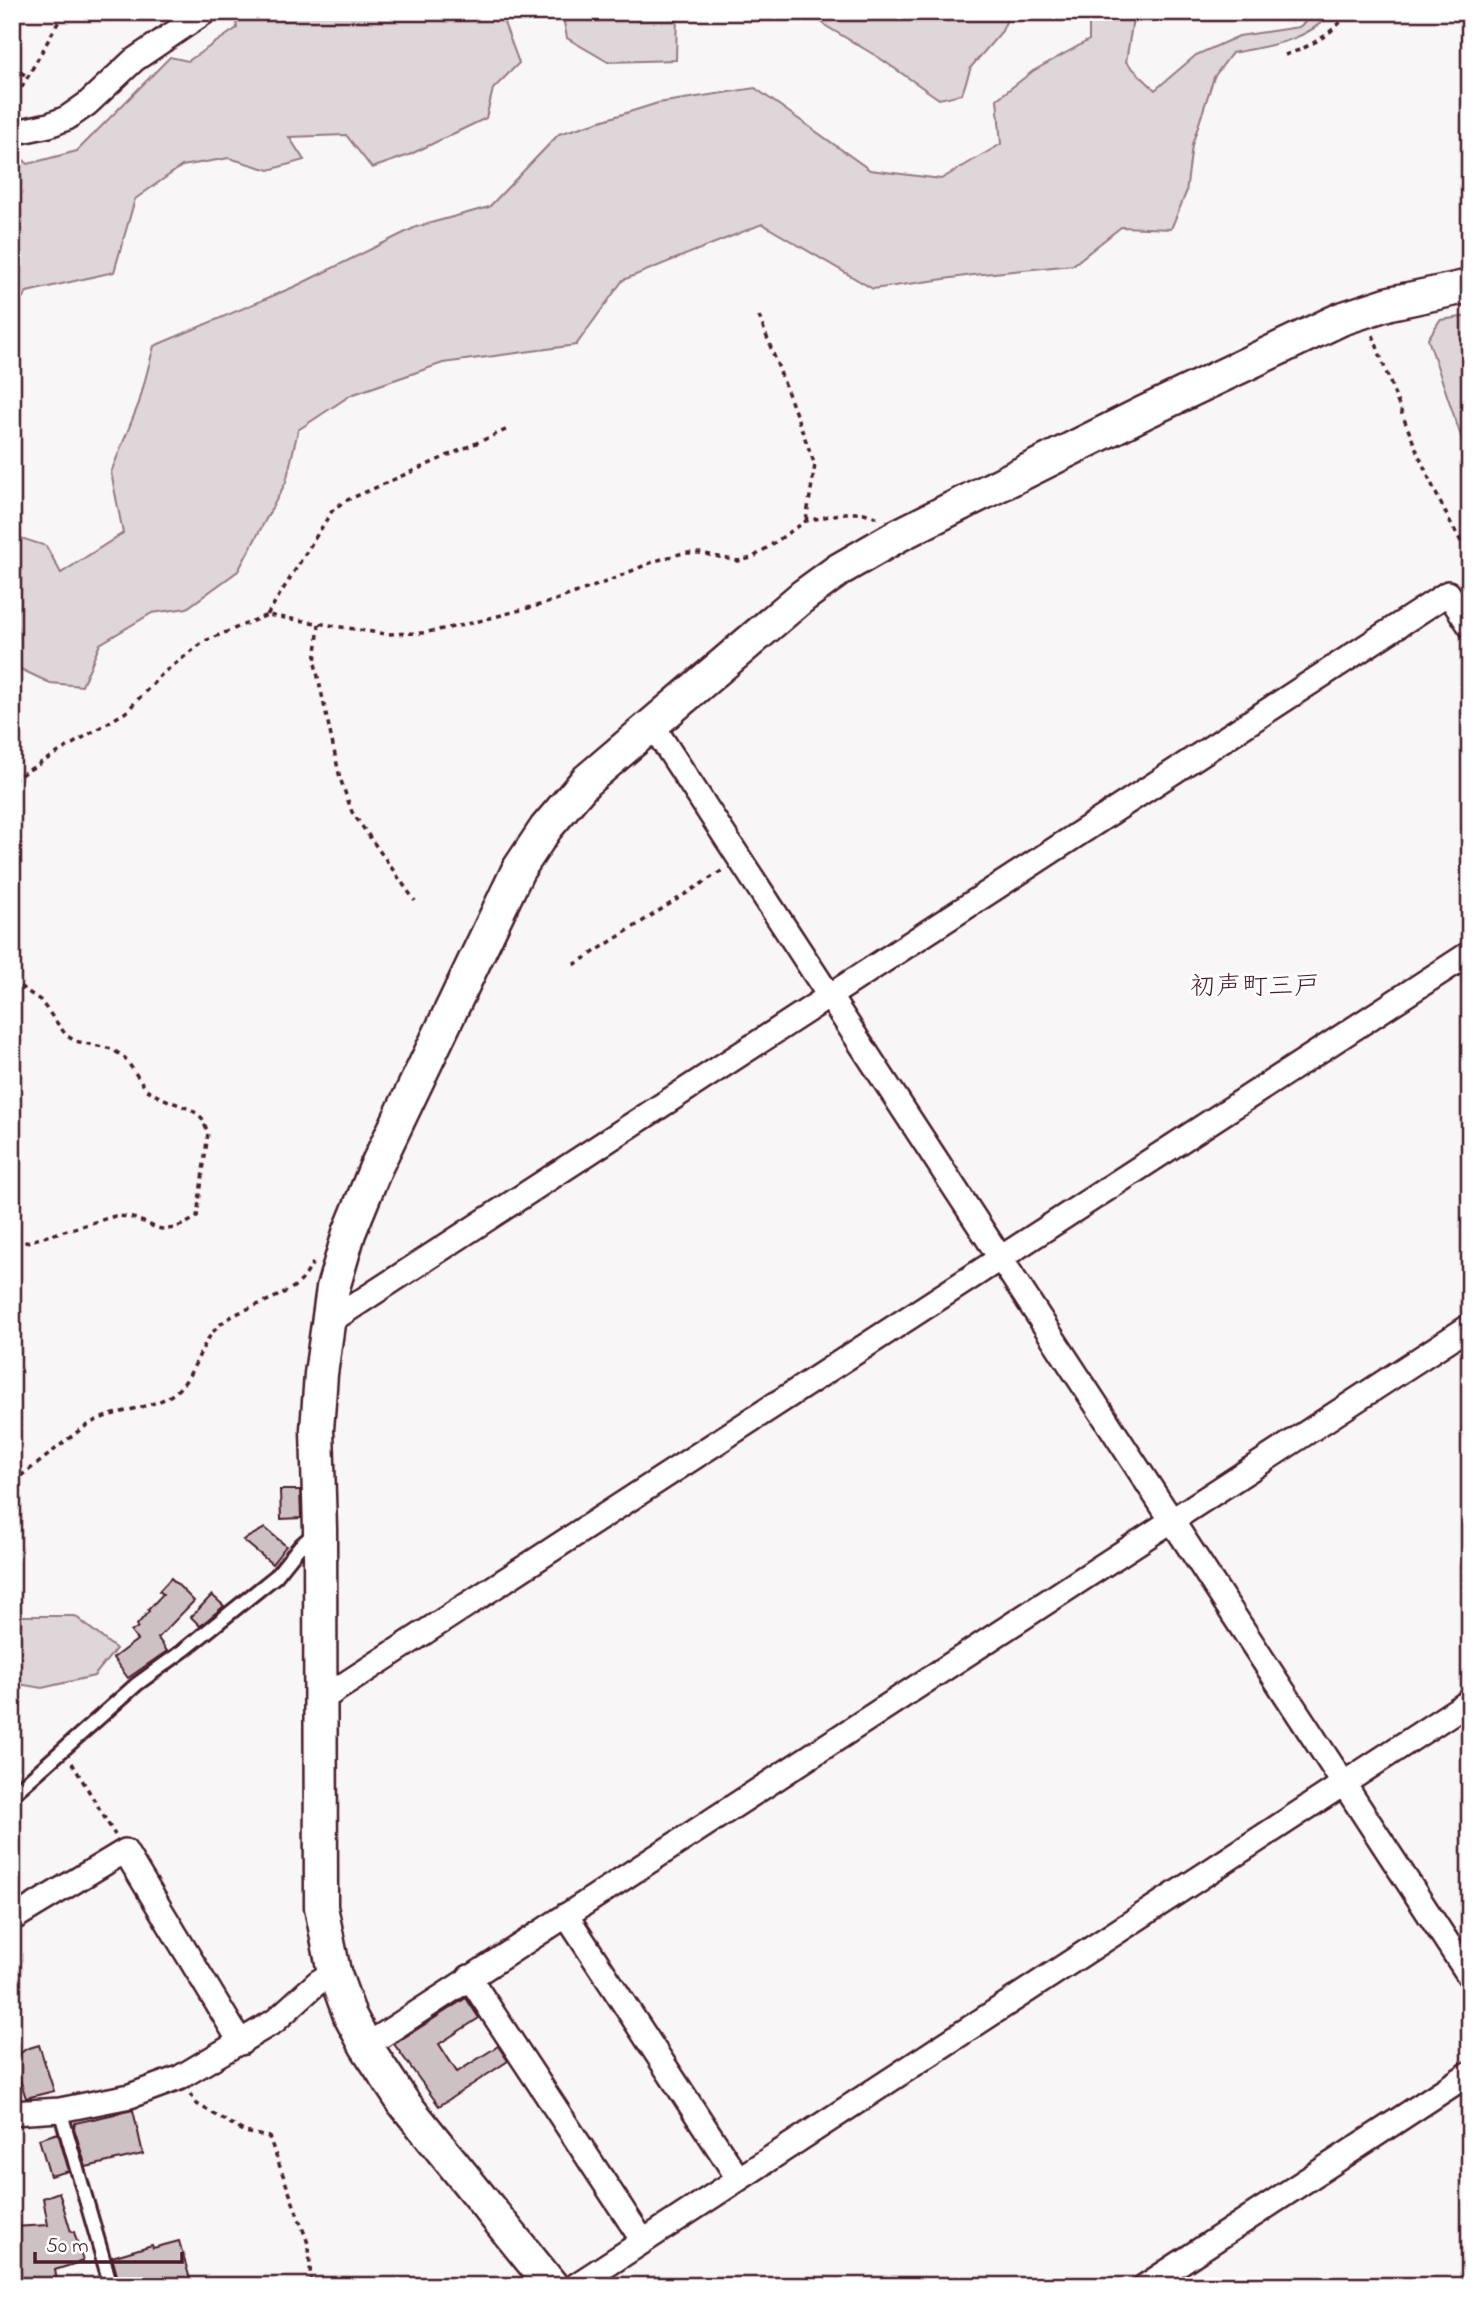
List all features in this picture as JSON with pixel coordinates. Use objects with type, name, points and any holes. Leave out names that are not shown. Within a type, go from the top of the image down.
[{"type":"street","points":[[12,133],[67,118],[87,104],[134,60],[205,12]]},
{"type":"street","points":[[552,2286],[402,2102],[366,2046],[350,2016],[334,1972],[321,1907],[320,1529],[317,1430],[326,1324],[333,1287],[349,1233],[376,1167],[518,870],[546,828],[586,781],[803,596],[840,569],[899,535],[1145,412],[1341,319],[1364,310],[1470,286]]},
{"type":"street","points":[[326,1324],[1448,593],[1470,626]]},
{"type":"street","points":[[651,723],[1470,1977]]},
{"type":"street","points":[[319,1701],[1470,953]]},
{"type":"street","points":[[366,2046],[1470,1326]]},
{"type":"street","points":[[575,2286],[1470,1701]]},
{"type":"street","points":[[12,1919],[125,1852],[241,2043]]},
{"type":"street","points":[[566,1915],[738,2178]]},
{"type":"street","points":[[12,2113],[60,2110],[130,2096],[179,2078],[275,2021],[318,1982],[334,1972]]},
{"type":"street","points":[[469,1977],[643,2241]]},
{"type":"street","points":[[1145,2286],[1470,2073]]},
{"type":"lane","points":[[12,1795],[137,1684],[267,1584],[300,1546],[320,1529]]},
{"type":"lane","points":[[60,2110],[110,2286]]},
{"type":"path","points":[[12,105],[64,12]]},
{"type":"path","points":[[1285,55],[1306,49],[1326,37],[1350,12]]},
{"type":"path","points":[[12,67],[27,76]]},
{"type":"path","points":[[1364,310],[1393,390],[1452,528],[1470,558]]},
{"type":"path","points":[[758,316],[815,465],[806,521]]},
{"type":"path","points":[[267,615],[331,511],[343,502],[508,429]]},
{"type":"path","points":[[12,780],[126,712],[163,673],[205,641],[267,615],[385,634],[422,633],[547,603],[655,561],[683,554],[699,553],[737,561],[752,558],[806,521],[844,513],[864,513],[881,518],[899,535]]},
{"type":"path","points":[[319,624],[315,663],[340,778],[352,812],[415,901]]},
{"type":"path","points":[[575,965],[740,859]]},
{"type":"path","points":[[12,981],[40,1000],[65,1035],[75,1041],[112,1049],[125,1058],[146,1089],[192,1110],[202,1118],[208,1133],[197,1217],[179,1228],[168,1231],[130,1216],[115,1216],[20,1244],[12,1243]]},
{"type":"path","points":[[12,1481],[34,1468],[88,1425],[174,1393],[185,1381],[212,1331],[227,1319],[302,1281],[315,1260]]},
{"type":"path","points":[[64,1749],[125,1852]]},
{"type":"path","points":[[179,2078],[197,2104],[245,2132],[269,2137],[309,2246],[312,2286]]},
{"type":"shaded area","points":[[235,12],[500,12],[519,63],[493,89],[486,118],[409,155],[372,168],[346,135],[289,137],[304,160],[269,170],[229,158],[182,166],[135,199],[114,272],[27,292],[12,311],[12,150],[28,164],[77,151],[170,57],[188,61],[237,28]]},
{"type":"shaded area","points":[[562,12],[677,12],[676,60],[608,62],[567,38]]},
{"type":"shaded area","points":[[812,12],[1010,12],[1002,31],[971,67],[962,94],[939,99],[878,57],[826,26]]},
{"type":"shaded area","points":[[1089,12],[1134,12],[1126,62],[1155,90],[1196,55],[1239,36],[1299,27],[1318,12],[1332,12],[1311,30],[1299,36],[1273,45],[1232,53],[1214,77],[1192,145],[1186,193],[1171,229],[1121,227],[1073,265],[873,289],[762,224],[623,280],[576,345],[443,363],[351,395],[298,430],[286,482],[238,571],[187,608],[152,613],[100,644],[82,686],[50,683],[12,665],[12,535],[46,546],[61,573],[123,533],[111,472],[139,403],[154,346],[296,286],[416,227],[489,207],[559,134],[658,103],[755,88],[870,170],[941,179],[1001,144],[997,99],[1033,71],[1089,40]]},
{"type":"shaded area","points":[[1470,316],[1470,463],[1428,339],[1440,320]]},
{"type":"shaded area","points":[[12,1616],[75,1616],[116,1649],[94,1676],[42,1688],[12,1683]]},
{"type":"building","points":[[280,1490],[300,1490],[301,1518],[281,1519]]},
{"type":"building","points":[[265,1528],[286,1546],[272,1564],[243,1540]]},
{"type":"building","points":[[171,1578],[194,1601],[158,1638],[167,1651],[128,1678],[113,1658],[137,1640],[131,1632],[138,1627],[148,1610],[163,1594],[159,1591]]},
{"type":"building","points":[[212,1595],[224,1606],[200,1626],[191,1617]]},
{"type":"building","points":[[466,1998],[479,2018],[439,2044],[457,2072],[498,2046],[508,2061],[439,2106],[394,2044]]},
{"type":"building","points":[[39,2045],[54,2091],[26,2098],[13,2059],[26,2049]]},
{"type":"building","points":[[133,2110],[143,2154],[86,2167],[74,2128],[75,2123]]},
{"type":"building","points":[[58,2133],[69,2171],[50,2176],[39,2139]]},
{"type":"building","points":[[59,2192],[83,2261],[55,2270],[58,2286],[16,2286],[13,2227],[48,2225],[43,2198]]},
{"type":"building","points":[[179,2241],[192,2286],[168,2286],[165,2279],[141,2286],[120,2286],[112,2257],[152,2245],[153,2248]]},
{"type":"district","name":"初声町三戸","points":[[1255,985]]}]
